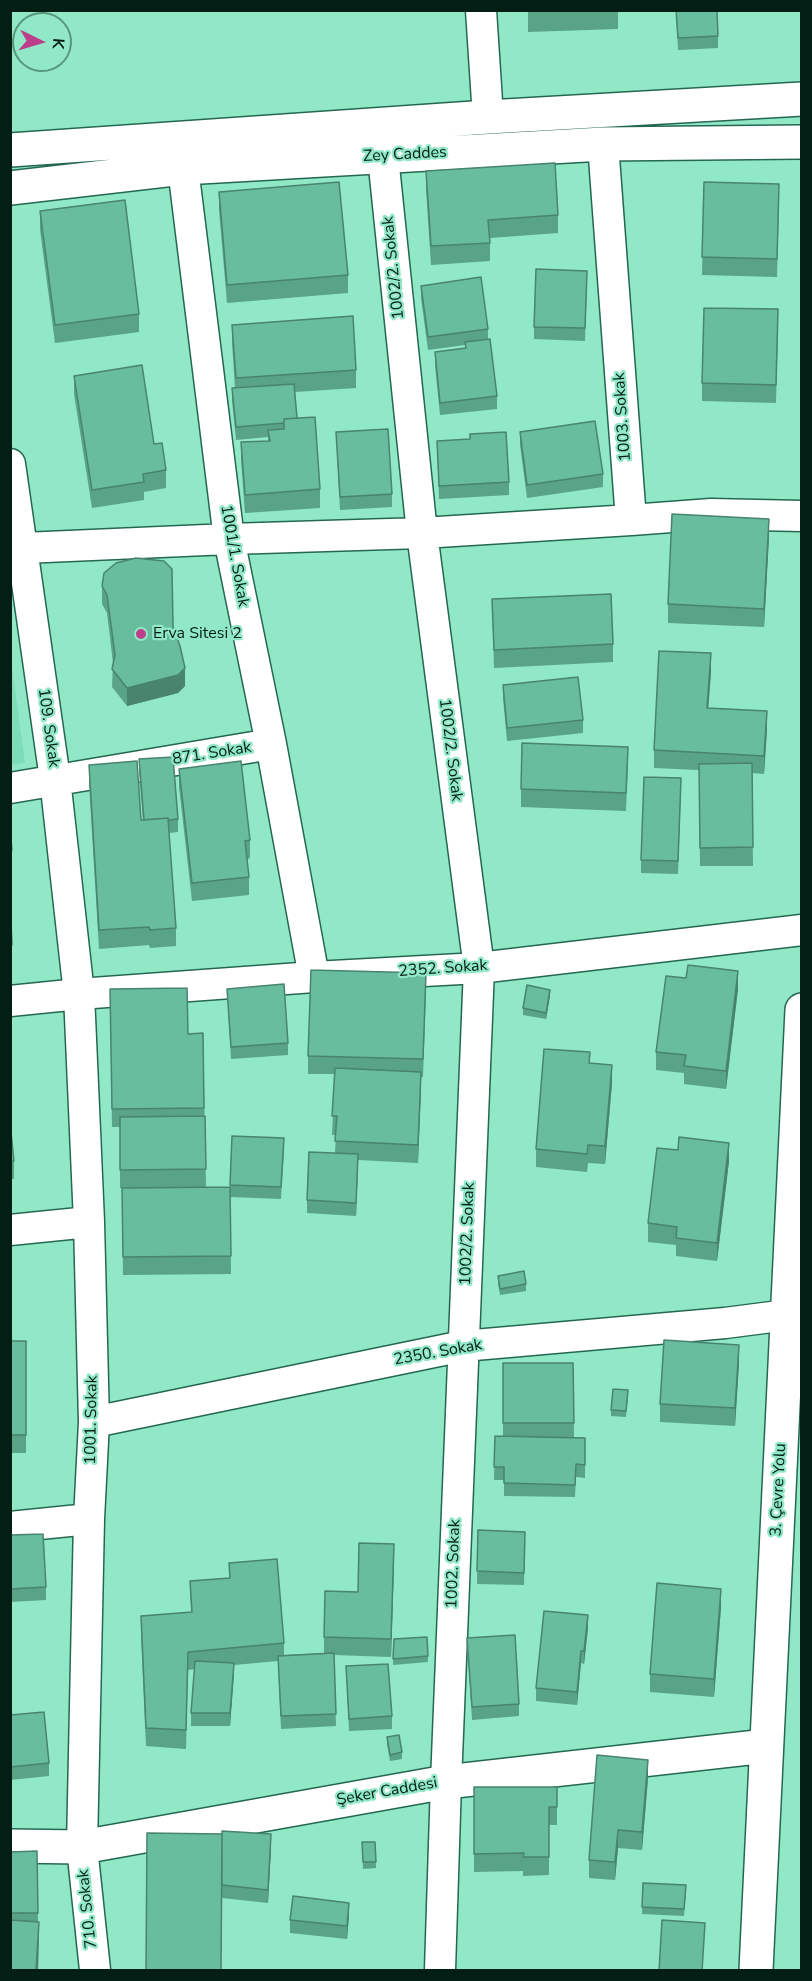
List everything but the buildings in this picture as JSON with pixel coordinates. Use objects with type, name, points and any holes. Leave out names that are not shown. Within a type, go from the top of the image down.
[{"type":"main road","name":"Zey Caddes","points":[[10,150],[488,117],[801,99]]},
{"type":"main road","name":"Zey Caddes","points":[[10,188],[183,168],[603,144],[801,142]]},
{"type":"main road","name":"3. Çevre Yolu","points":[[756,1971],[801,1010]]},
{"type":"main road","name":"Şeker Caddesi","points":[[10,1846],[82,1847],[446,1782],[766,1746]]},
{"type":"street","points":[[481,10],[488,117]]},
{"type":"street","name":"1003. Sokak","points":[[603,144],[631,520]]},
{"type":"street","name":"1002/2. Sokak","points":[[383,157],[422,533],[479,968],[463,1346]]},
{"type":"street","name":"1001/1. Sokak","points":[[183,168],[229,539],[272,744],[314,977]]},
{"type":"street","name":"109. Sokak","points":[[10,464],[55,779],[79,994]]},
{"type":"street","points":[[22,548],[422,533],[711,513],[801,516]]},
{"type":"street","name":"871. Sokak","points":[[10,788],[272,744]]},
{"type":"street","name":"2352. Sokak","points":[[10,1001],[314,977],[479,968],[801,930]]},
{"type":"street","name":"1001. Sokak","points":[[79,994],[89,1222],[94,1422],[89,1519],[82,1847]]},
{"type":"street","points":[[10,1230],[89,1222]]},
{"type":"street","name":"2350. Sokak","points":[[94,1422],[463,1346],[725,1323],[787,1315]]},
{"type":"street","name":"1002. Sokak","points":[[440,1971],[463,1346]]},
{"type":"street","points":[[10,1527],[89,1519]]},
{"type":"street","name":"710. Sokak","points":[[82,1847],[95,1971]]},
{"type":"shaded area","points":[[11,659],[25,763],[10,765]]},
{"type":"place","name":"Erva Sitesi 2","points":[[141,634]]}]
